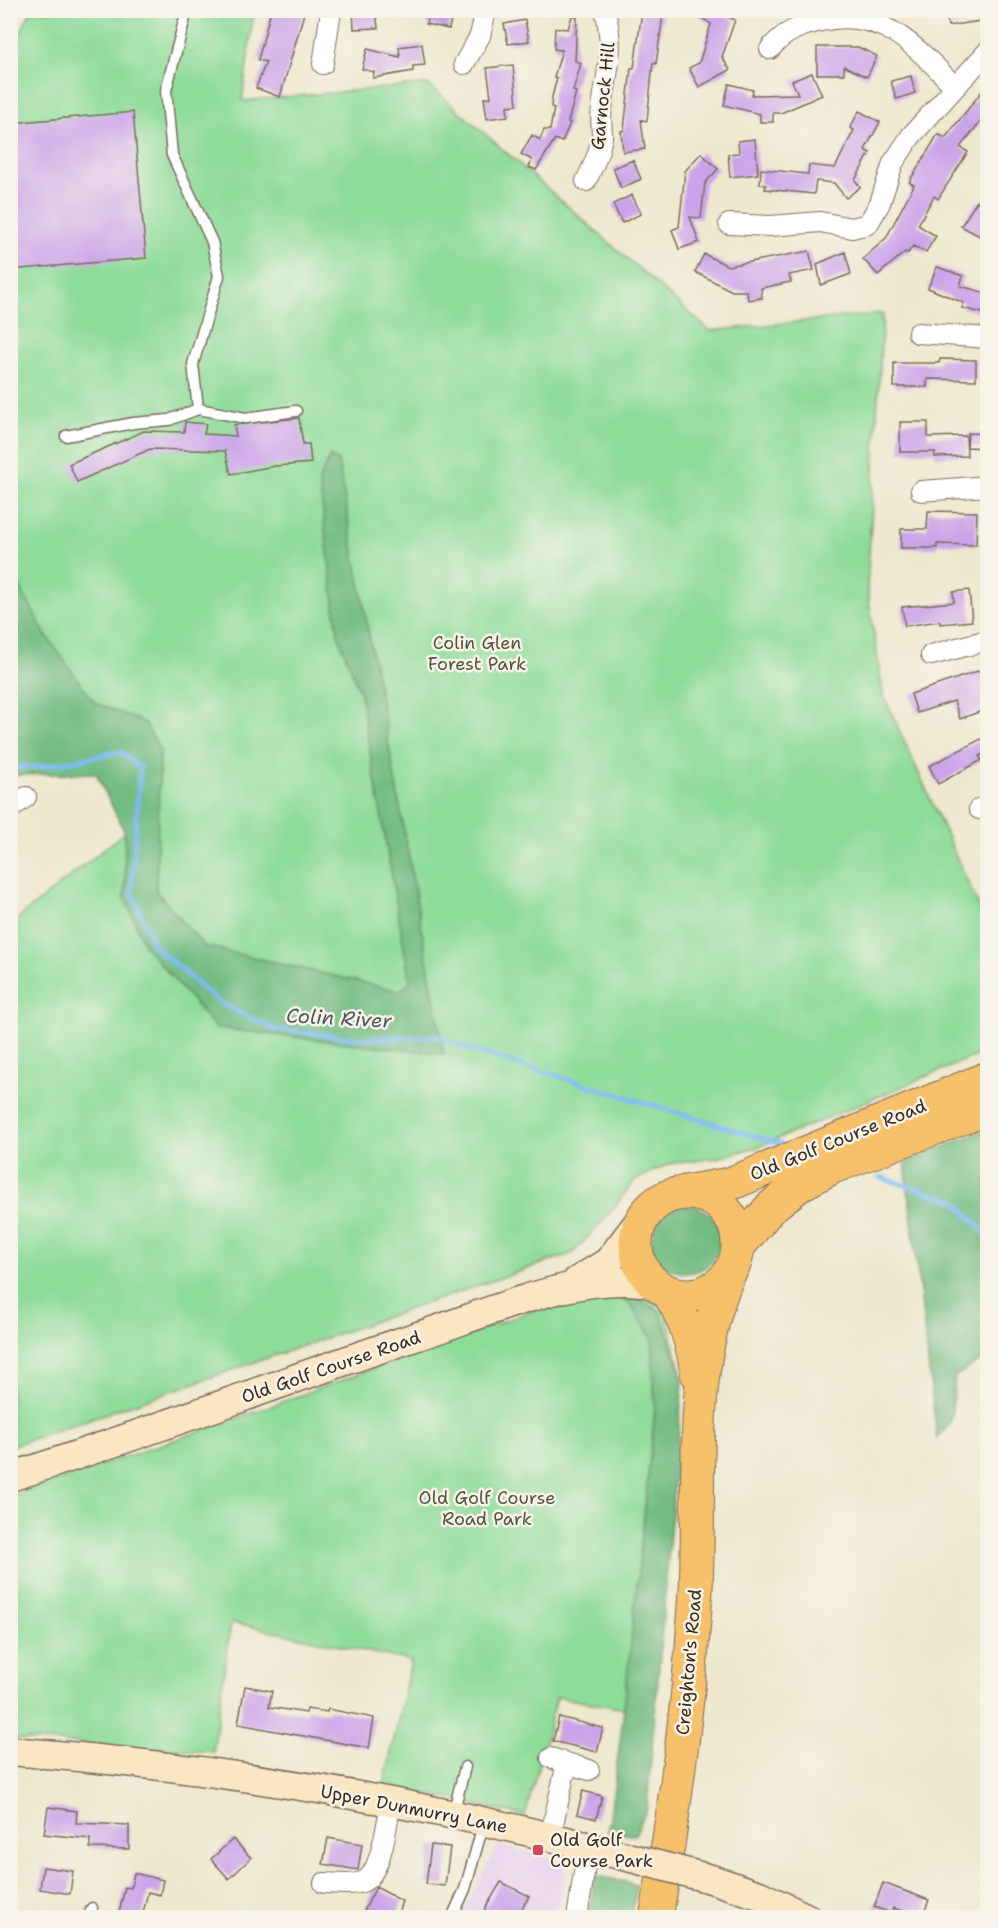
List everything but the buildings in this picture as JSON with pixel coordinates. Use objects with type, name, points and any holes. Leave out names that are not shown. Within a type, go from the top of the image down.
[{"type":"highway","name":"Old Golf Course Road","points":[[685,1192],[740,1180],[987,1078]]},
{"type":"highway","name":"Old Golf Course Road","points":[[734,1261],[772,1220],[811,1191],[879,1151],[987,1108]]},
{"type":"highway","points":[[685,1192],[701,1194],[715,1201],[727,1212],[735,1225],[734,1261],[708,1290],[694,1295],[662,1288],[646,1276],[638,1262],[635,1246],[637,1230],[644,1215],[655,1203],[685,1192]]},
{"type":"highway","name":"Creighton's Road","points":[[656,1917],[673,1822],[695,1606],[699,1404],[710,1333],[720,1295],[734,1261]]},
{"type":"highway","name":"Creighton's Road","points":[[662,1288],[679,1309],[690,1337],[699,1404]]},
{"type":"street","points":[[322,64],[331,10]]},
{"type":"street","points":[[464,64],[480,36],[486,10]]},
{"type":"street","name":"Garnock Hill","points":[[586,181],[596,160],[602,137],[601,113],[611,63],[610,33],[605,10]]},
{"type":"street","points":[[770,49],[782,36],[802,25],[831,18],[866,14],[909,43],[954,86]]},
{"type":"street","points":[[729,224],[770,226],[820,222],[852,228],[868,224],[880,202],[893,163],[910,135],[987,51]]},
{"type":"street","points":[[918,333],[987,338]]},
{"type":"street","points":[[921,491],[987,486]]},
{"type":"street","points":[[931,655],[987,640]]},
{"type":"street","points":[[556,1290],[590,1275],[608,1262],[644,1215]]},
{"type":"street","name":"Old Golf Course Road","points":[[10,1477],[122,1442],[342,1362],[556,1290],[614,1280],[635,1280],[662,1288]]},
{"type":"street","name":"Upper Dunmurry Lane","points":[[10,1752],[63,1755],[391,1801],[550,1837],[711,1879],[759,1895],[807,1917]]},
{"type":"street","points":[[550,1837],[559,1761],[589,1770]]},
{"type":"street","points":[[324,1883],[359,1883],[368,1879],[377,1868],[391,1801]]},
{"type":"street","points":[[577,1917],[588,1847]]},
{"type":"lane","points":[[187,10],[166,90],[172,155],[212,242],[219,276],[194,364],[198,409]]},
{"type":"lane","points":[[66,436],[134,423],[169,420],[198,409],[246,418],[296,411]]},
{"type":"lane","points":[[453,1814],[465,1767]]},
{"type":"lane","points":[[452,1917],[465,1888],[484,1822]]},
{"type":"shaded area","points":[[498,1845],[566,1862],[558,1917],[460,1918]]},
{"type":"green space","name":"Colin Glen Forest Park","points":[[31,11],[254,11],[242,101],[428,84],[710,331],[883,313],[867,588],[883,694],[987,925],[987,1051],[758,1147],[716,1158],[669,1164],[635,1180],[609,1214],[573,1253],[11,1446],[11,924],[125,832],[96,773],[11,775],[11,51]]},
{"type":"green space","points":[[330,456],[338,461],[444,1054],[216,1028],[145,946],[125,898],[125,833],[96,773],[11,775],[11,579],[19,585],[46,635],[94,702],[145,723],[160,751],[156,891],[204,946],[399,991],[410,982],[360,693],[338,635],[319,480]]},
{"type":"green space","points":[[987,1129],[987,1357],[955,1376],[951,1423],[937,1439],[905,1162]]},
{"type":"green space","points":[[693,1205],[705,1211],[714,1220],[720,1232],[718,1252],[710,1263],[693,1273],[679,1273],[662,1263],[654,1252],[652,1232],[662,1215],[673,1207]]},
{"type":"green space","name":"Old Golf Course Road Park","points":[[628,1287],[665,1307],[683,1380],[624,1709],[557,1697],[525,1816],[384,1785],[411,1661],[231,1622],[213,1752],[11,1739],[10,1496],[210,1428],[581,1293]]},
{"type":"green space","points":[[626,1292],[660,1311],[683,1380],[647,1808],[635,1835],[608,1833],[624,1709],[655,1408],[652,1338],[630,1304],[614,1295]]},
{"type":"green space","points":[[595,1875],[637,1885],[631,1917],[588,1917]]},
{"type":"waterway","name":"Colin River","points":[[10,767],[37,767],[121,752],[140,768],[131,891],[154,946],[220,1003],[274,1029],[362,1039],[436,1036],[472,1050],[781,1144]]},
{"type":"waterway","name":"Colin River","points":[[880,1177],[955,1201],[988,1236]]},
{"type":"place","name":"Old Golf Course Park","points":[[538,1850]]}]
